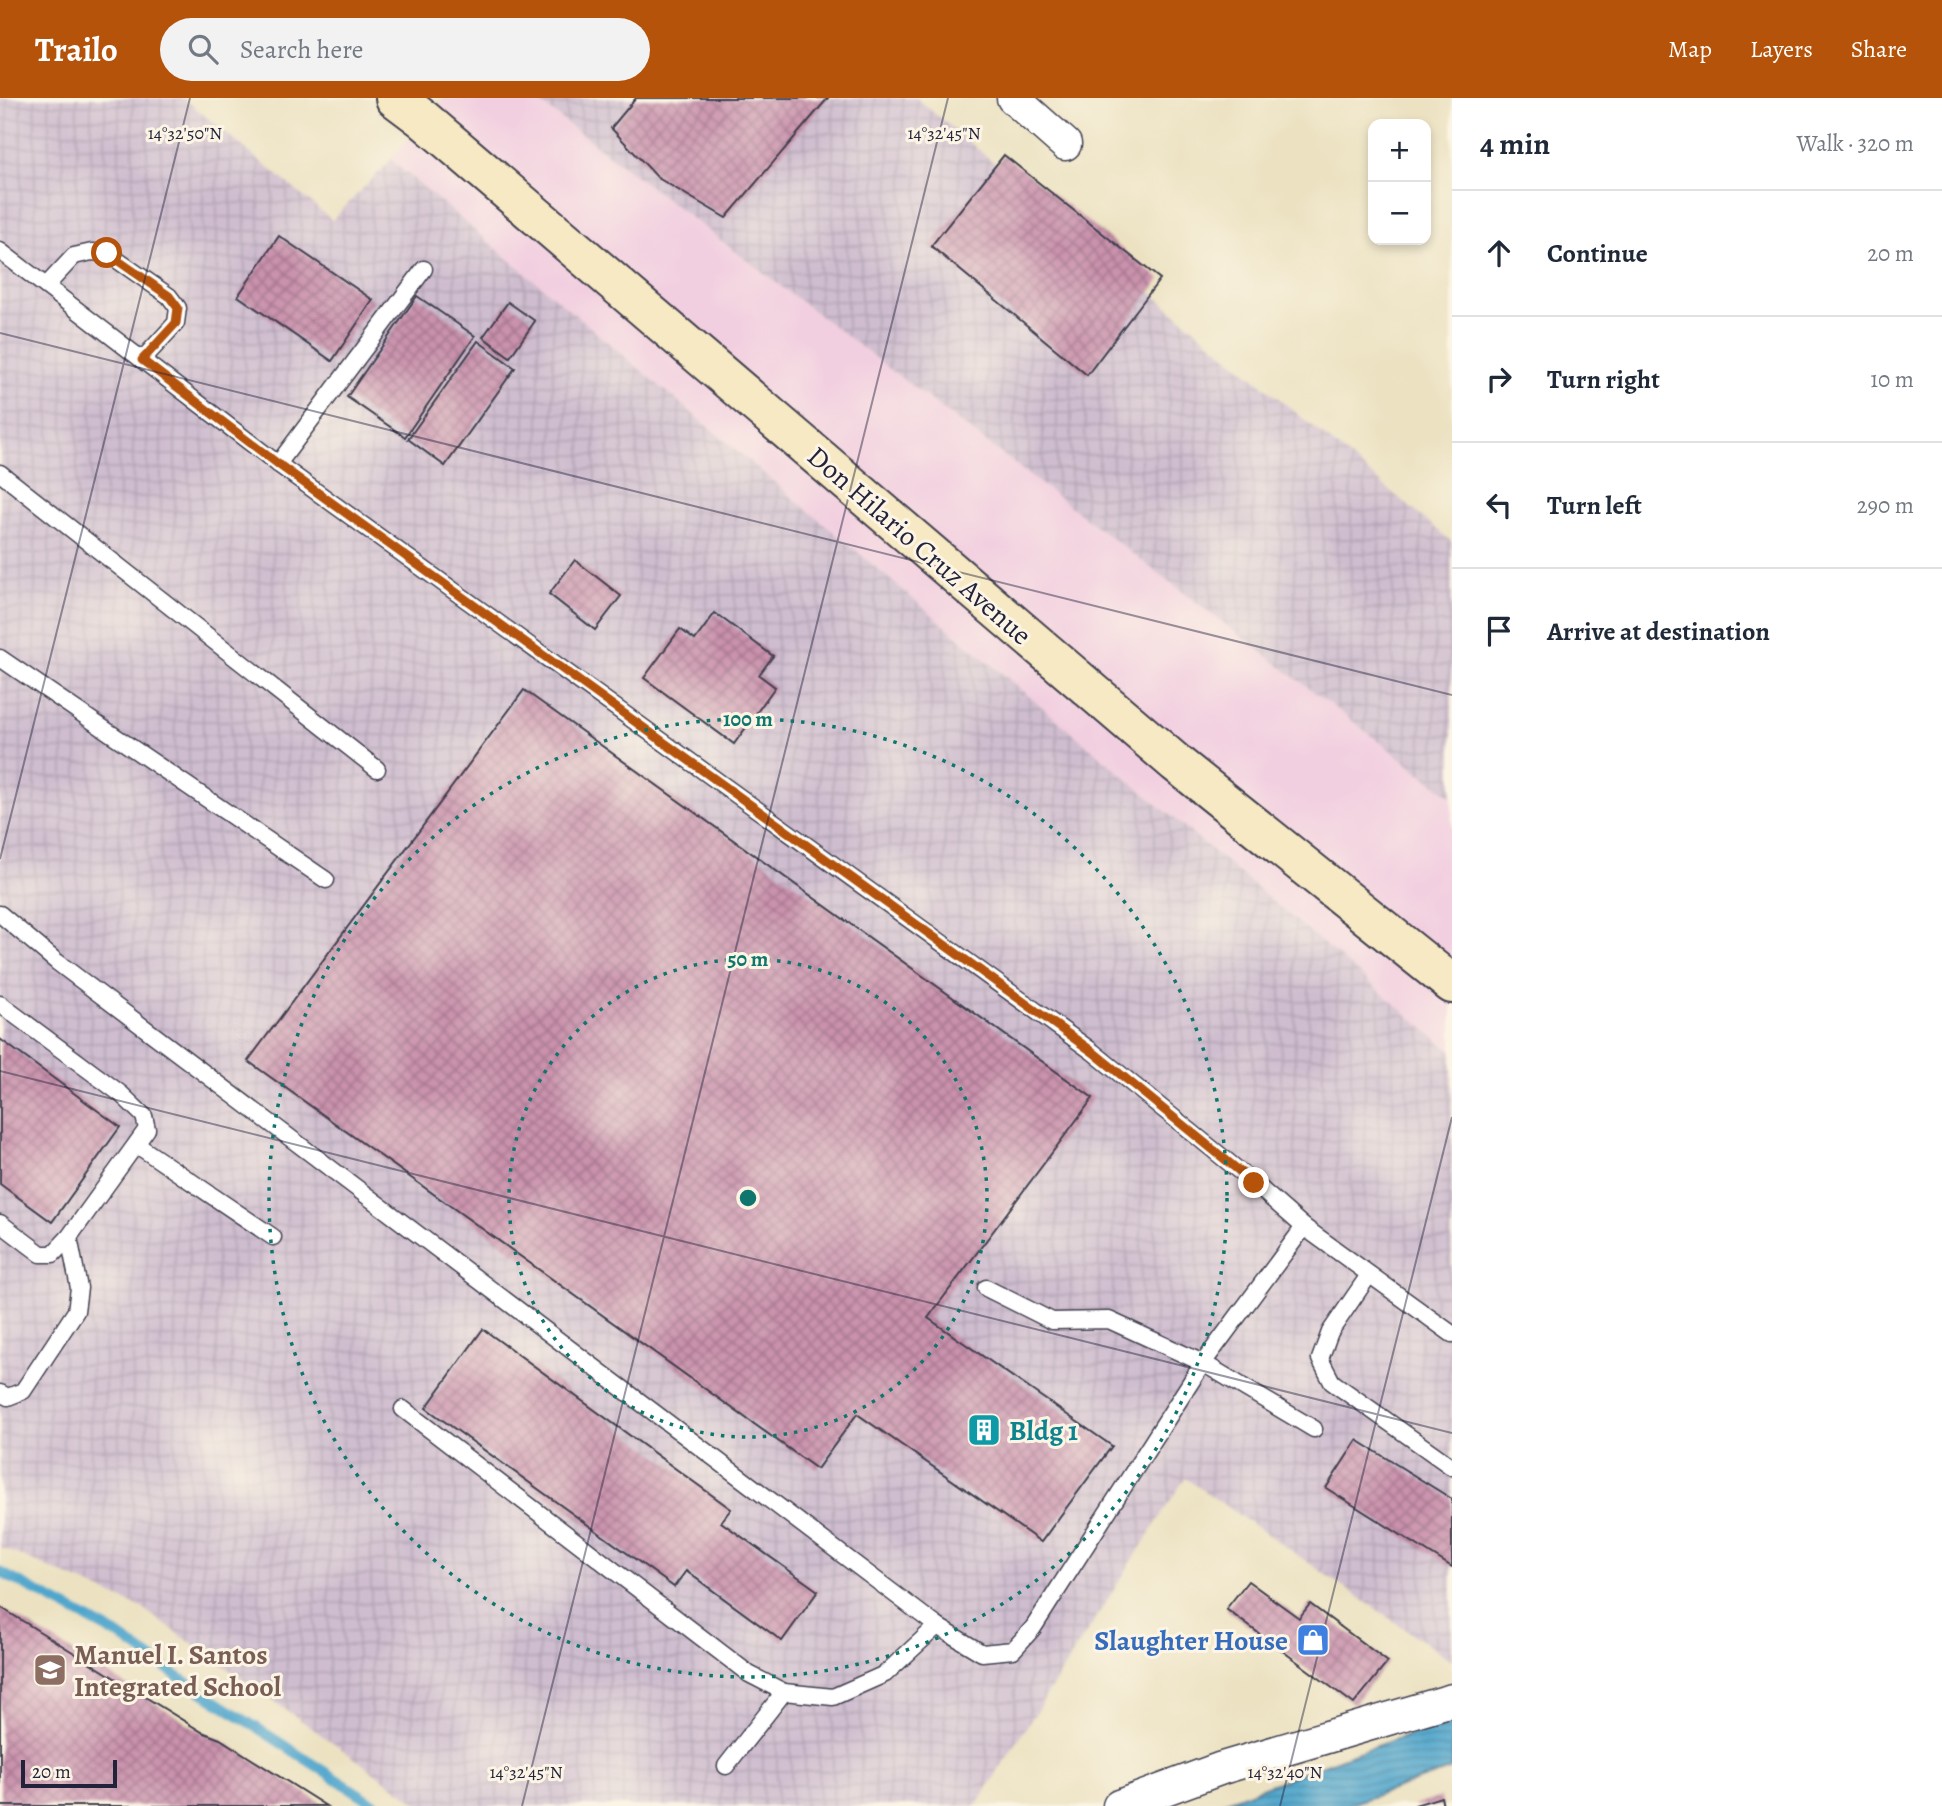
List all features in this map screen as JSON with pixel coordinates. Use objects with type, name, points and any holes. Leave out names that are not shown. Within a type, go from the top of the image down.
[{"type":"street","name":"Don Hilario Cruz Avenue","points":[[395,98],[423,119],[1176,763],[1452,984]]},
{"type":"street","points":[[1013,98],[1065,144]]},
{"type":"street","points":[[1119,1806],[1222,1768],[1452,1700]]},
{"type":"lane","points":[[0,251],[278,464],[1093,1052],[1304,1227],[1452,1334]]},
{"type":"lane","points":[[46,286],[74,256],[92,252],[107,253],[169,296],[178,308],[176,323],[142,360]]},
{"type":"lane","points":[[278,464],[424,269]]},
{"type":"lane","points":[[0,473],[377,769]]},
{"type":"lane","points":[[0,658],[326,880]]},
{"type":"lane","points":[[0,914],[57,962],[937,1626],[982,1653],[1013,1650],[1034,1628],[1203,1363],[1304,1227]]},
{"type":"lane","points":[[0,1004],[121,1094],[144,1116],[147,1129],[69,1237],[53,1254],[41,1254],[0,1223]]},
{"type":"lane","points":[[137,1145],[273,1237]]},
{"type":"lane","points":[[0,1393],[8,1397],[23,1391],[76,1311],[79,1288],[69,1237]]},
{"type":"lane","points":[[1369,1275],[1330,1332],[1320,1359],[1332,1382],[1452,1466]]},
{"type":"lane","points":[[986,1288],[1052,1321],[1109,1321],[1203,1363],[1314,1429]]},
{"type":"lane","points":[[403,1409],[749,1674],[784,1692],[833,1697],[885,1674],[937,1626]]},
{"type":"lane","points":[[726,1766],[784,1692]]},
{"type":"shaded area","points":[[0,98],[183,98],[332,220],[391,160],[1452,1052],[1452,1661],[1185,1478],[976,1806],[422,1806],[142,1608],[0,1547]]},
{"type":"shaded area","points":[[444,98],[534,98],[1452,797],[1452,1052],[391,160]]},
{"type":"shaded area","points":[[534,98],[916,98],[1452,542],[1452,797]]},
{"type":"water","points":[[1452,1720],[1452,1769],[1345,1806],[1213,1806],[1350,1755]]},
{"type":"building","points":[[636,98],[828,98],[726,218],[658,178],[611,128]]},
{"type":"building","points":[[1004,155],[1160,279],[1087,375],[931,246]]},
{"type":"building","points":[[279,236],[373,300],[332,361],[238,296]]},
{"type":"building","points":[[417,296],[475,336],[405,437],[347,397]]},
{"type":"building","points":[[508,302],[535,321],[510,357],[483,337]]},
{"type":"building","points":[[478,341],[515,368],[445,466],[408,439]]},
{"type":"building","points":[[575,560],[621,596],[595,630],[549,594]]},
{"type":"building","points":[[715,613],[773,656],[759,675],[775,687],[734,744],[644,678],[680,629],[695,640]]},
{"type":"building","points":[[524,690],[1093,1098],[928,1318],[1112,1446],[1041,1542],[857,1414],[817,1469],[248,1061]]},
{"type":"building","points":[[0,1039],[120,1127],[52,1222],[0,1184]]},
{"type":"building","points":[[483,1329],[731,1509],[721,1522],[818,1591],[782,1641],[686,1571],[674,1587],[426,1408]]},
{"type":"building","points":[[1357,1440],[1452,1499],[1452,1567],[1326,1488]]},
{"type":"building","name":"Slaughter House","points":[[1248,1581],[1299,1618],[1310,1604],[1388,1662],[1354,1704],[1226,1609]]},
{"type":"building","name":"Manuel I. Santos Integrated School","points":[[0,1607],[202,1732],[220,1739],[326,1806],[0,1806]]},
{"type":"building","points":[[1441,1797],[1443,1806],[1415,1806],[1415,1805]]},
{"type":"waterway","points":[[0,1572],[118,1635],[378,1806]]},
{"type":"place","name":"Bldg 1","points":[[984,1430]]},
{"type":"place","name":"Slaughter House","points":[[1313,1640]]},
{"type":"place","name":"Manuel I. Santos Integrated School","points":[[50,1670]]},
{"type":"route","points":[[107,253],[169,296],[178,308],[176,323],[142,360],[278,464],[1093,1052],[1254,1183]]}]
